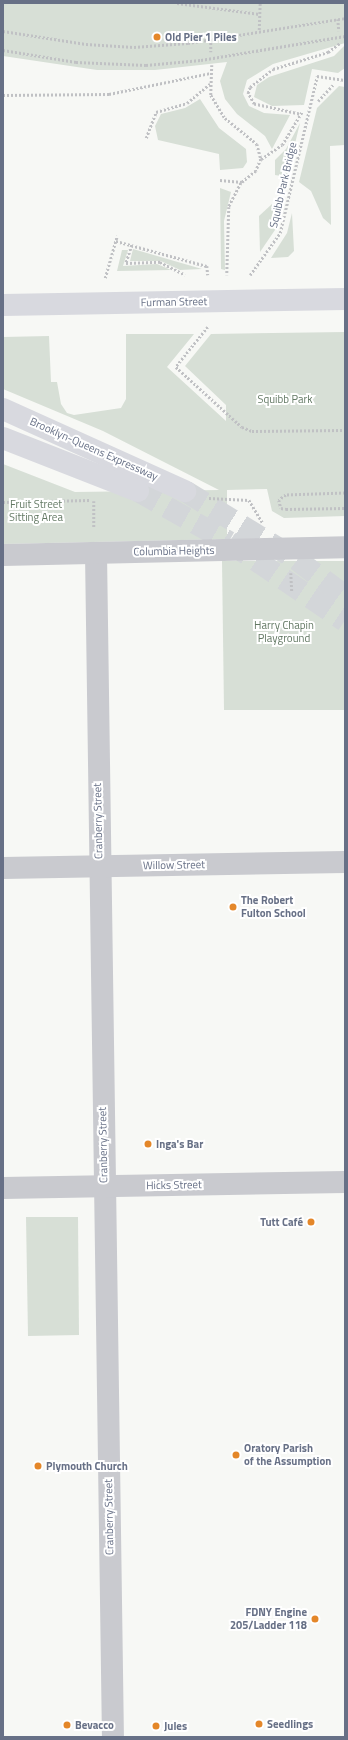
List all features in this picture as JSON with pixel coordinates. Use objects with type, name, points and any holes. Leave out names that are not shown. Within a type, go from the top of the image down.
[{"type":"main road","name":"Furman Street","points":[[3,305],[345,299]]},
{"type":"main road","name":"Brooklyn-Queens Expressway","points":[[3,409],[185,491]]},
{"type":"main road","name":"Brooklyn-Queens Expressway","points":[[3,438],[138,491]]},
{"type":"street","name":"Columbia Heights","points":[[3,555],[345,547]]},
{"type":"street","name":"Cranberry Street","points":[[96,553],[98,866],[113,1737]]},
{"type":"street","name":"Willow Street","points":[[3,868],[345,862]]},
{"type":"street","name":"Hicks Street","points":[[3,1188],[345,1182]]},
{"type":"path","points":[[177,3],[259,14]]},
{"type":"path","points":[[259,30],[260,3]]},
{"type":"path","points":[[3,32],[108,47],[210,39],[259,30],[345,18]]},
{"type":"path","points":[[338,19],[339,31]]},
{"type":"path","points":[[3,50],[76,62],[146,65],[201,60],[345,36]]},
{"type":"path","points":[[210,39],[211,52]]},
{"type":"path","points":[[299,114],[254,104],[248,93],[250,87],[273,69],[328,52],[340,43]]},
{"type":"path","points":[[212,65],[210,84],[225,118],[252,138],[261,160]]},
{"type":"path","points":[[3,95],[109,94],[210,73]]},
{"type":"path","name":"Squibb Park Bridge","points":[[246,279],[280,233],[317,76],[345,80]]},
{"type":"path","points":[[146,138],[156,112],[187,103],[210,84]]},
{"type":"path","points":[[318,102],[333,85]]},
{"type":"path","points":[[227,275],[228,214],[242,182],[256,171],[261,160],[282,146],[299,114],[302,112]]},
{"type":"path","points":[[220,180],[242,182]]},
{"type":"path","points":[[106,278],[117,236]]},
{"type":"path","points":[[116,241],[208,266],[208,275]]},
{"type":"path","points":[[132,245],[126,263],[160,262],[186,276]]},
{"type":"path","points":[[211,323],[176,367],[226,414],[252,431],[345,430]]},
{"type":"path","points":[[345,493],[281,496],[279,505],[286,510],[345,508]]},
{"type":"path","points":[[94,500],[94,522]]},
{"type":"path","points":[[292,573],[292,591]]},
{"type":"green space","points":[[3,3],[345,3],[345,43],[273,64],[247,80],[243,94],[249,106],[264,113],[290,115],[272,149],[265,136],[237,114],[225,99],[220,81],[227,62],[155,70],[97,70],[3,56]]},
{"type":"green space","points":[[345,45],[345,68],[338,73],[312,69],[304,105],[272,106],[254,97],[257,85],[269,77],[334,56]]},
{"type":"green space","points":[[339,86],[345,87],[345,145],[330,146],[331,225],[323,218],[311,191],[299,182],[317,108]]},
{"type":"green space","points":[[200,99],[219,128],[246,149],[247,162],[243,168],[220,170],[219,154],[158,140],[155,126],[161,114],[185,108]]},
{"type":"green space","points":[[300,123],[287,177],[275,175],[275,160],[286,149]]},
{"type":"green space","points":[[220,188],[231,192],[224,221],[225,270],[221,269]]},
{"type":"green space","points":[[272,204],[281,205],[275,230],[260,252],[259,216]]},
{"type":"green space","points":[[292,213],[294,251],[288,257],[271,258],[287,233]]},
{"type":"green space","points":[[133,249],[202,269],[180,270],[161,261],[130,261]]},
{"type":"green space","points":[[122,250],[128,250],[123,266],[157,264],[171,270],[117,271]]},
{"type":"green space","points":[[345,332],[345,516],[284,518],[272,511],[267,489],[227,490],[227,539],[3,544],[3,464],[75,492],[219,490],[103,431],[3,389],[3,337],[49,336],[51,382],[57,382],[61,404],[67,413],[74,415],[121,408],[126,399],[126,334],[194,334],[167,367],[226,421],[226,405],[185,366],[211,334]]},
{"type":"green space","name":"Harry Chapin Playground","points":[[222,561],[345,561],[345,710],[224,710]]},
{"type":"green space","points":[[26,1217],[78,1217],[79,1335],[28,1336]]},
{"type":"tunnel","points":[[138,491],[229,542],[345,621]]},
{"type":"tunnel","points":[[185,491],[297,560],[345,596]]},
{"type":"place","name":"Old Pier 1 Piles","points":[[157,37]]},
{"type":"place","name":"The Robert Fulton School","points":[[233,907]]},
{"type":"place","name":"Inga's Bar","points":[[148,1144]]},
{"type":"place","name":"Tutt Café","points":[[311,1222]]},
{"type":"place","name":"Oratory Parish of the Assumption","points":[[236,1455]]},
{"type":"place","name":"Plymouth Church","points":[[38,1466]]},
{"type":"place","name":"FDNY Engine 205/Ladder 118","points":[[315,1619]]},
{"type":"place","name":"Seedlings","points":[[259,1724]]},
{"type":"place","name":"Bevacco","points":[[67,1725]]},
{"type":"place","name":"Jules","points":[[156,1726]]},
{"type":"park label","name":"Squibb Park","points":[[285,399]]},
{"type":"park label","name":"Fruit Street Sitting Area","points":[[36,511]]}]
